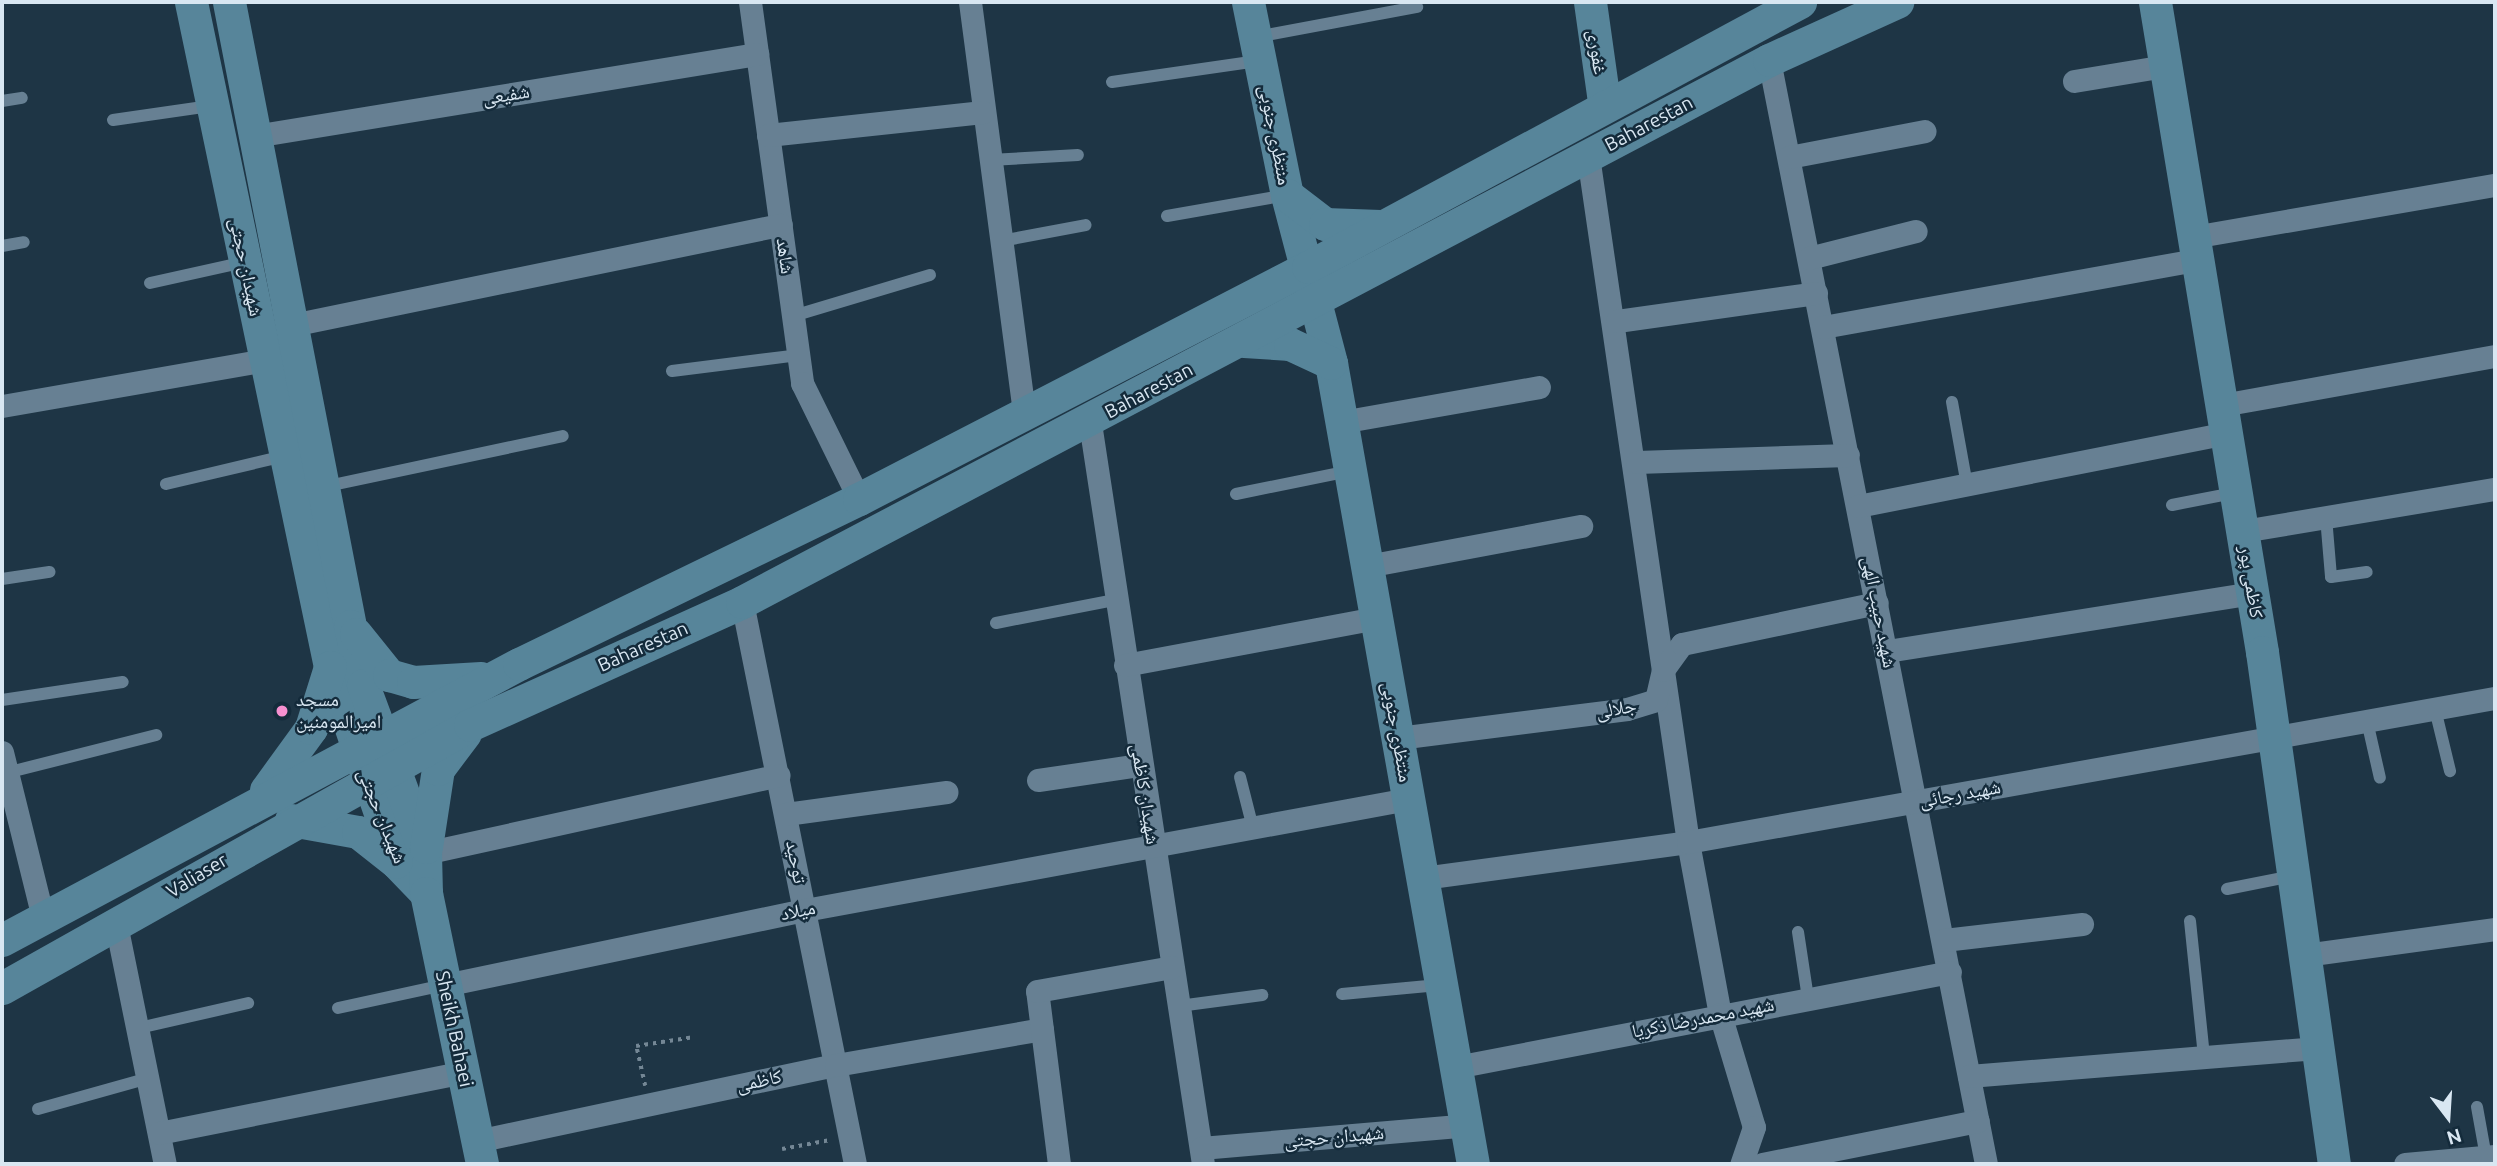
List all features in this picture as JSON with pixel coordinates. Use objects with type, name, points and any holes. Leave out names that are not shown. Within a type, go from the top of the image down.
[{"type":"main road","name":"شهیدان حجتی","points":[[191,2],[330,667],[375,759],[426,893]]},
{"type":"main road","name":"شهیدان حجتی","points":[[229,2],[375,759]]},
{"type":"main road","name":"منتظری جنوبی","points":[[1248,2],[1287,195],[1331,363],[1474,1164]]},
{"type":"main road","name":"غفوری","points":[[1590,2],[1604,102]]},
{"type":"main road","name":"Baharestan","points":[[375,759],[519,664],[859,499],[1024,411],[1308,267],[1604,102],[1800,2]]},
{"type":"main road","name":"Baharestan","points":[[375,759],[470,725],[742,602],[1244,341],[1769,60],[1897,2]]},
{"type":"main road","name":"کاظمی پور","points":[[2155,2],[2253,593],[2334,1164]]},
{"type":"main road","points":[[1287,195],[1325,224],[1380,226]]},
{"type":"main road","points":[[1244,341],[1290,344],[1331,363]]},
{"type":"main road","points":[[350,626],[389,675],[413,682],[483,678],[519,664]]},
{"type":"main road","points":[[248,809],[295,758],[330,667]]},
{"type":"main road","points":[[291,820],[358,832],[411,858],[438,769],[470,725]]},
{"type":"main road","name":"Valiaser","points":[[2,940],[248,809],[375,759]]},
{"type":"main road","name":"Valiaser","points":[[2,988],[291,820],[375,759]]},
{"type":"main road","name":"Sheikh Bahaei","points":[[426,893],[479,1153]]},
{"type":"street","name":"شاهد","points":[[750,2],[802,383],[859,499]]},
{"type":"street","points":[[970,2],[1024,411]]},
{"type":"street","name":"شفیعی","points":[[255,136],[757,54]]},
{"type":"street","name":"شهید حبیب الهی","points":[[1769,60],[1917,802],[1986,1164]]},
{"type":"street","points":[[2074,81],[2165,66]]},
{"type":"street","points":[[768,135],[983,112]]},
{"type":"street","points":[[1789,157],[1925,131]]},
{"type":"street","points":[[1588,156],[1617,321],[1688,842],[1720,1014],[1754,1127],[1741,1164]]},
{"type":"street","points":[[1823,327],[2495,185]]},
{"type":"street","points":[[292,326],[781,225]]},
{"type":"street","points":[[1809,258],[1916,231]]},
{"type":"street","points":[[1617,321],[1816,293]]},
{"type":"street","points":[[1858,506],[1967,485],[2224,419],[2495,356]]},
{"type":"street","points":[[2,406],[266,360]]},
{"type":"street","points":[[1341,422],[1539,387]]},
{"type":"street","name":"شهیدان کاظمی","points":[[1090,422],[1114,600],[1202,1156]]},
{"type":"street","points":[[1637,462],[1848,455]]},
{"type":"street","points":[[2243,531],[2495,489]]},
{"type":"street","points":[[1367,566],[1581,526]]},
{"type":"street","points":[[1887,652],[2253,593]]},
{"type":"street","name":"توحید","points":[[742,602],[779,775],[855,1164]]},
{"type":"street","name":"جلالی","points":[[1398,738],[1627,709],[1656,700],[1663,670],[1682,645],[1877,603]]},
{"type":"street","points":[[1125,665],[1376,618]]},
{"type":"street","name":"شهید رجائی","points":[[1423,878],[1688,842],[2495,698]]},
{"type":"street","points":[[4,762],[43,918]]},
{"type":"street","points":[[1038,780],[1140,765]]},
{"type":"street","points":[[411,858],[779,775]]},
{"type":"street","points":[[786,814],[947,792]]},
{"type":"street","name":"میلاد","points":[[445,985],[805,910],[1408,799]]},
{"type":"street","points":[[116,924],[165,1164]]},
{"type":"street","points":[[1944,940],[2082,924]]},
{"type":"street","points":[[2305,955],[2495,929]]},
{"type":"street","points":[[1059,1164],[1037,991],[1172,967]]},
{"type":"street","name":"شهید محمدرضا ذکریا","points":[[1456,1067],[1720,1014],[1950,972]]},
{"type":"street","name":"کاظمی","points":[[479,1153],[650,1104],[836,1065],[1042,1029]]},
{"type":"street","points":[[1969,1076],[2318,1048]]},
{"type":"street","points":[[159,1133],[463,1072]]},
{"type":"street","points":[[1762,1164],[1978,1121]]},
{"type":"street","name":"شهیدان حجتی","points":[[1202,1156],[1466,1125]]},
{"type":"street","points":[[2405,1164],[2490,1157]]},
{"type":"lane","points":[[1112,82],[1258,49],[1417,7]]},
{"type":"lane","points":[[2,101],[22,97]]},
{"type":"lane","points":[[113,120],[213,106]]},
{"type":"lane","points":[[990,160],[1078,155]]},
{"type":"lane","points":[[1167,216],[1287,195]]},
{"type":"lane","points":[[1001,241],[1086,225]]},
{"type":"lane","points":[[2,246],[24,242]]},
{"type":"lane","points":[[150,283],[245,262]]},
{"type":"lane","points":[[793,316],[930,275]]},
{"type":"lane","points":[[672,371],[799,355]]},
{"type":"lane","points":[[1952,401],[1967,485]]},
{"type":"lane","points":[[323,487],[563,436]]},
{"type":"lane","points":[[166,484],[286,456]]},
{"type":"lane","points":[[1236,495],[1350,471]]},
{"type":"lane","points":[[2172,505],[2236,492]]},
{"type":"lane","points":[[2326,517],[2332,577],[2367,572]]},
{"type":"lane","points":[[2,579],[49,572]]},
{"type":"lane","points":[[996,623],[1114,600]]},
{"type":"lane","points":[[2,700],[123,682]]},
{"type":"lane","points":[[2435,709],[2450,771]]},
{"type":"lane","points":[[2367,720],[2380,778]]},
{"type":"lane","points":[[4,762],[156,735]]},
{"type":"lane","points":[[1240,778],[1253,828]]},
{"type":"lane","points":[[2227,889],[2294,876]]},
{"type":"lane","points":[[2190,921],[2204,1057]]},
{"type":"lane","points":[[1798,932],[1808,998]]},
{"type":"lane","points":[[338,1007],[445,985]]},
{"type":"lane","points":[[1342,994],[1441,985]]},
{"type":"lane","points":[[1179,1006],[1262,995]]},
{"type":"lane","points":[[139,1028],[248,1003]]},
{"type":"lane","points":[[38,1109],[149,1078]]},
{"type":"lane","points":[[2477,1107],[2490,1157]]},
{"type":"path","points":[[650,1104],[636,1046],[694,1037]]},
{"type":"path","points":[[782,1149],[850,1136]]},
{"type":"place","name":"مسجد امیرالمومنین","points":[[282,711]]}]
